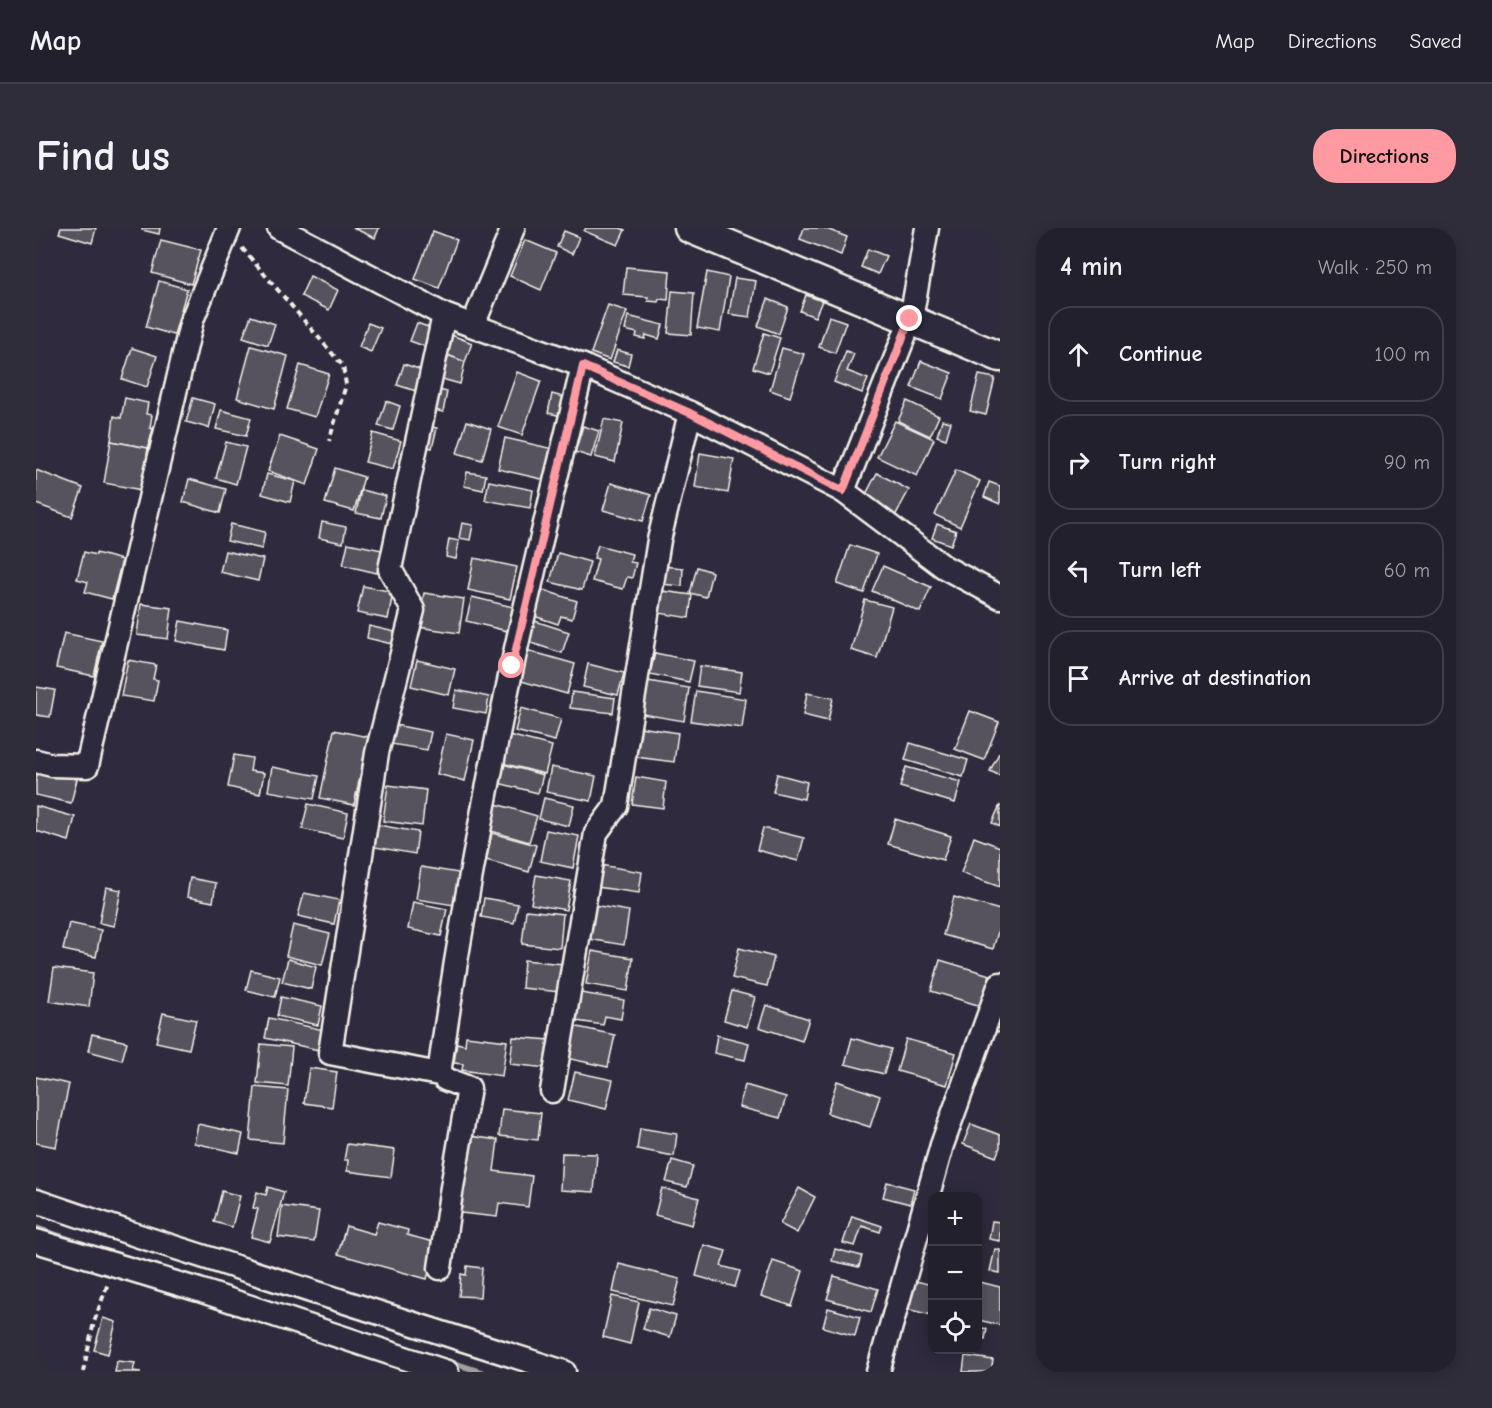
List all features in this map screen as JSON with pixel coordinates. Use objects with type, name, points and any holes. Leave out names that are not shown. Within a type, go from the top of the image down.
[{"type":"main road","points":[[689,228],[1000,357]]},
{"type":"street","points":[[279,228],[444,315],[583,366],[690,413],[843,491],[944,567],[1000,597]]},
{"type":"street","points":[[473,325],[513,228]]},
{"type":"street","points":[[843,491],[910,319],[927,228]]},
{"type":"street","points":[[36,760],[52,765],[87,766],[192,320],[233,235]]},
{"type":"street","points":[[444,315],[390,569],[413,610],[377,753],[330,1053],[439,1074],[468,889],[512,666],[583,366]]},
{"type":"street","points":[[552,1091],[596,833],[616,806],[659,540],[690,413]]},
{"type":"street","points":[[878,1372],[942,1145],[1000,984]]},
{"type":"street","points":[[441,1268],[469,1088],[445,1079]]},
{"type":"street","points":[[36,1201],[564,1372]]},
{"type":"street","points":[[36,1240],[447,1372]]},
{"type":"path","points":[[233,235],[343,366],[346,385],[329,441]]},
{"type":"path","points":[[83,1372],[94,1322],[115,1265]]},
{"type":"building","points":[[61,228],[96,228],[92,243],[59,233]]},
{"type":"building","points":[[142,228],[160,228],[159,234],[142,230]]},
{"type":"building","points":[[353,228],[379,228],[375,238]]},
{"type":"building","points":[[586,228],[625,230],[618,245],[584,231]]},
{"type":"building","points":[[804,228],[824,228],[847,237],[841,255],[800,239]]},
{"type":"building","points":[[433,231],[457,240],[439,288],[415,279]]},
{"type":"building","points":[[564,231],[579,237],[572,254],[557,247]]},
{"type":"building","points":[[161,240],[201,250],[191,284],[152,273]]},
{"type":"building","points":[[525,240],[556,253],[541,290],[510,276]]},
{"type":"building","points":[[868,249],[886,256],[878,274],[861,267]]},
{"type":"building","points":[[626,267],[670,271],[668,300],[648,301],[648,297],[623,295]]},
{"type":"building","points":[[707,272],[729,277],[720,332],[697,328]]},
{"type":"building","points":[[310,276],[338,290],[329,310],[301,296]]},
{"type":"building","points":[[735,278],[756,281],[750,317],[729,314]]},
{"type":"building","points":[[159,281],[187,289],[174,335],[146,327]]},
{"type":"building","points":[[672,291],[694,293],[691,335],[668,333]]},
{"type":"building","points":[[806,295],[822,301],[815,317],[800,311]]},
{"type":"building","points":[[768,299],[788,307],[779,334],[758,326]]},
{"type":"building","points":[[608,305],[627,311],[610,360],[591,353]]},
{"type":"building","points":[[251,316],[275,324],[268,345],[243,337]]},
{"type":"building","points":[[628,316],[663,325],[659,339],[646,335],[645,339],[636,337],[637,333],[625,330]]},
{"type":"building","points":[[829,316],[846,322],[835,353],[819,347]]},
{"type":"building","points":[[368,323],[381,328],[371,352],[359,347]]},
{"type":"building","points":[[417,323],[436,330],[429,348],[410,341]]},
{"type":"building","points":[[764,333],[780,338],[769,373],[753,368]]},
{"type":"building","points":[[449,334],[472,343],[465,362],[442,353]]},
{"type":"building","points":[[251,346],[288,356],[274,409],[237,398]]},
{"type":"building","points":[[132,348],[157,356],[147,387],[122,379]]},
{"type":"building","points":[[782,348],[804,354],[790,397],[770,390]]},
{"type":"building","points":[[617,350],[631,354],[628,366],[613,362]]},
{"type":"building","points":[[846,351],[854,354],[847,371],[868,379],[862,393],[834,382]]},
{"type":"building","points":[[442,353],[465,362],[460,384],[435,377]]},
{"type":"building","points":[[921,361],[952,373],[942,399],[911,387]]},
{"type":"building","points":[[404,364],[422,370],[416,391],[397,385]]},
{"type":"building","points":[[300,365],[329,374],[315,417],[287,409]]},
{"type":"building","points":[[517,372],[541,381],[522,435],[498,427]]},
{"type":"building","points":[[979,375],[995,378],[986,415],[970,411]]},
{"type":"building","points":[[435,389],[447,392],[443,412],[430,409]]},
{"type":"building","points":[[552,394],[567,398],[562,416],[548,413]]},
{"type":"building","points":[[125,398],[148,403],[146,414],[152,415],[150,428],[153,429],[148,448],[111,441],[114,416],[121,418]]},
{"type":"building","points":[[193,398],[215,404],[209,428],[186,422]]},
{"type":"building","points":[[386,401],[400,406],[393,430],[378,426]]},
{"type":"building","points":[[907,401],[939,416],[930,436],[898,421]]},
{"type":"building","points":[[221,410],[251,418],[246,436],[216,429]]},
{"type":"building","points":[[604,419],[623,423],[615,462],[595,457]]},
{"type":"building","points":[[942,420],[951,422],[946,439],[937,436]]},
{"type":"building","points":[[467,421],[491,429],[482,460],[457,453]]},
{"type":"building","points":[[895,421],[934,439],[917,476],[877,457]]},
{"type":"building","points":[[424,425],[437,428],[432,448],[419,445]]},
{"type":"building","points":[[583,426],[599,431],[591,457],[575,452]]},
{"type":"building","points":[[373,433],[401,441],[393,469],[365,462]]},
{"type":"building","points":[[280,436],[319,449],[307,485],[268,471]]},
{"type":"building","points":[[505,438],[553,449],[546,480],[498,469]]},
{"type":"building","points":[[111,441],[148,448],[142,490],[104,483]]},
{"type":"building","points":[[226,442],[246,447],[236,484],[216,478]]},
{"type":"building","points":[[700,453],[734,459],[728,493],[695,487]]},
{"type":"building","points":[[335,468],[364,477],[354,511],[325,503]]},
{"type":"building","points":[[36,470],[83,488],[72,517],[36,504]]},
{"type":"building","points":[[956,470],[980,481],[960,527],[935,515]]},
{"type":"building","points":[[467,472],[486,475],[483,490],[464,486]]},
{"type":"building","points":[[877,473],[909,490],[895,516],[863,500]]},
{"type":"building","points":[[267,474],[295,481],[290,502],[262,494]]},
{"type":"building","points":[[189,479],[226,489],[220,513],[183,502]]},
{"type":"building","points":[[489,481],[533,490],[530,508],[485,500]]},
{"type":"building","points":[[989,482],[1000,486],[1000,504],[984,497]]},
{"type":"building","points":[[611,483],[651,495],[643,521],[603,510]]},
{"type":"building","points":[[361,490],[386,496],[381,518],[356,513]]},
{"type":"building","points":[[322,522],[346,527],[343,543],[319,538]]},
{"type":"building","points":[[462,523],[473,525],[470,540],[459,538]]},
{"type":"building","points":[[231,524],[265,532],[262,549],[227,541]]},
{"type":"building","points":[[937,524],[956,531],[951,545],[932,538]]},
{"type":"building","points":[[449,539],[459,541],[456,559],[446,557]]},
{"type":"building","points":[[348,543],[382,550],[377,573],[343,565]]},
{"type":"building","points":[[598,545],[632,554],[630,562],[636,563],[632,578],[627,577],[623,589],[592,581],[598,559],[594,558]]},
{"type":"building","points":[[850,545],[877,554],[864,593],[837,584]]},
{"type":"building","points":[[225,551],[263,559],[258,581],[220,572]]},
{"type":"building","points":[[84,552],[122,560],[112,599],[85,592],[88,582],[77,579]]},
{"type":"building","points":[[558,553],[590,562],[582,590],[550,582]]},
{"type":"building","points":[[474,558],[517,567],[510,599],[468,590]]},
{"type":"building","points":[[662,566],[683,568],[682,586],[661,584]]},
{"type":"building","points":[[883,566],[931,587],[920,612],[872,591]]},
{"type":"building","points":[[697,567],[712,572],[706,597],[690,593]]},
{"type":"building","points":[[363,586],[393,592],[388,619],[357,613]]},
{"type":"building","points":[[543,590],[577,601],[572,619],[561,616],[558,624],[534,616]]},
{"type":"building","points":[[662,591],[692,595],[689,618],[659,613]]},
{"type":"building","points":[[424,593],[464,599],[459,633],[418,627]]},
{"type":"building","points":[[472,597],[513,607],[507,631],[466,621]]},
{"type":"building","points":[[865,600],[892,607],[877,658],[851,650]]},
{"type":"building","points":[[141,604],[172,608],[168,639],[137,635]]},
{"type":"building","points":[[180,621],[227,630],[224,650],[176,641]]},
{"type":"building","points":[[535,621],[569,632],[562,653],[528,642]]},
{"type":"building","points":[[369,626],[395,632],[392,644],[367,638]]},
{"type":"building","points":[[64,633],[102,641],[94,676],[56,668]]},
{"type":"building","points":[[526,650],[575,664],[567,694],[518,680]]},
{"type":"building","points":[[655,653],[694,661],[689,682],[650,674]]},
{"type":"building","points":[[128,660],[156,665],[153,679],[158,680],[154,701],[121,696]]},
{"type":"building","points":[[417,660],[455,669],[449,695],[411,686]]},
{"type":"building","points":[[588,664],[624,673],[618,695],[583,687]]},
{"type":"building","points":[[700,666],[742,672],[739,692],[697,686]]},
{"type":"building","points":[[648,681],[689,688],[684,721],[642,714]]},
{"type":"building","points":[[36,687],[55,690],[50,717],[36,715]]},
{"type":"building","points":[[456,690],[489,697],[486,714],[453,708]]},
{"type":"building","points":[[696,691],[746,699],[742,728],[691,721]]},
{"type":"building","points":[[572,692],[615,698],[613,713],[570,708]]},
{"type":"building","points":[[807,693],[833,698],[828,721],[803,715]]},
{"type":"building","points":[[521,708],[561,719],[555,741],[515,731]]},
{"type":"building","points":[[970,711],[999,722],[984,760],[955,749]]},
{"type":"building","points":[[395,725],[431,732],[427,750],[391,744]]},
{"type":"building","points":[[640,727],[678,733],[674,762],[636,757]]},
{"type":"building","points":[[334,730],[368,737],[354,805],[320,798]]},
{"type":"building","points":[[446,734],[474,740],[465,781],[437,774]]},
{"type":"building","points":[[509,735],[552,746],[545,774],[502,763]]},
{"type":"building","points":[[910,743],[968,760],[963,777],[905,760]]},
{"type":"building","points":[[1000,754],[1000,776],[990,771]]},
{"type":"building","points":[[234,755],[252,758],[250,771],[264,773],[260,794],[228,787]]},
{"type":"building","points":[[499,763],[543,775],[538,793],[494,782]]},
{"type":"building","points":[[272,767],[319,776],[314,799],[268,791]]},
{"type":"building","points":[[551,767],[596,776],[591,801],[546,792]]},
{"type":"building","points":[[906,767],[961,782],[955,803],[900,787]]},
{"type":"building","points":[[38,770],[77,779],[71,803],[36,795]]},
{"type":"building","points":[[777,774],[807,782],[804,799],[773,792]]},
{"type":"building","points":[[636,777],[666,782],[663,808],[632,804]]},
{"type":"building","points":[[388,785],[426,790],[422,826],[383,821]]},
{"type":"building","points":[[544,798],[574,805],[569,826],[539,819]]},
{"type":"building","points":[[308,804],[348,813],[343,838],[302,829]]},
{"type":"building","points":[[496,804],[537,816],[529,842],[488,830]]},
{"type":"building","points":[[1000,805],[1000,827],[992,823]]},
{"type":"building","points":[[36,806],[75,817],[69,841],[36,831]]},
{"type":"building","points":[[895,819],[951,836],[943,860],[888,844]]},
{"type":"building","points":[[378,825],[418,832],[415,854],[375,847]]},
{"type":"building","points":[[763,828],[804,838],[798,861],[757,850]]},
{"type":"building","points":[[546,830],[579,836],[573,868],[540,861]]},
{"type":"building","points":[[492,833],[536,845],[529,872],[486,860]]},
{"type":"building","points":[[974,837],[1000,847],[1000,887],[961,873]]},
{"type":"building","points":[[600,865],[642,872],[639,893],[597,887]]},
{"type":"building","points":[[421,867],[459,873],[454,905],[416,899]]},
{"type":"building","points":[[536,875],[571,881],[566,910],[531,904]]},
{"type":"building","points":[[190,878],[216,883],[213,902],[187,897]]},
{"type":"building","points":[[106,887],[121,890],[114,926],[99,923]]},
{"type":"building","points":[[304,893],[339,900],[334,924],[298,916]]},
{"type":"building","points":[[954,897],[1000,910],[1000,925],[993,949],[943,935]]},
{"type":"building","points":[[484,898],[518,904],[514,923],[481,917]]},
{"type":"building","points":[[413,902],[447,909],[441,936],[408,929]]},
{"type":"building","points":[[593,905],[629,911],[624,945],[588,939]]},
{"type":"building","points":[[526,910],[563,914],[560,948],[522,944]]},
{"type":"building","points":[[69,923],[101,930],[96,957],[63,950]]},
{"type":"building","points":[[293,925],[330,934],[322,965],[286,956]]},
{"type":"building","points":[[739,948],[774,957],[767,986],[732,978]]},
{"type":"building","points":[[592,951],[633,958],[628,991],[586,984]]},
{"type":"building","points":[[288,959],[316,967],[311,989],[282,982]]},
{"type":"building","points":[[524,960],[563,964],[560,992],[522,988]]},
{"type":"building","points":[[940,960],[990,975],[981,1006],[931,991]]},
{"type":"building","points":[[54,968],[93,973],[89,1007],[49,1001]]},
{"type":"building","points":[[251,970],[280,977],[275,997],[246,990]]},
{"type":"building","points":[[732,991],[755,997],[747,1027],[724,1020]]},
{"type":"building","points":[[581,993],[624,1000],[621,1019],[605,1016],[603,1025],[577,1021]]},
{"type":"building","points":[[281,997],[322,1006],[318,1025],[277,1016]]},
{"type":"building","points":[[766,1005],[809,1019],[802,1041],[759,1027]]},
{"type":"building","points":[[1000,1010],[1000,1033],[989,1029]]},
{"type":"building","points":[[163,1013],[196,1020],[189,1049],[156,1042]]},
{"type":"building","points":[[269,1018],[324,1030],[319,1050],[265,1038]]},
{"type":"building","points":[[573,1026],[615,1035],[608,1067],[566,1058]]},
{"type":"building","points":[[92,1034],[127,1042],[122,1060],[88,1051]]},
{"type":"building","points":[[717,1035],[749,1043],[745,1060],[714,1053]]},
{"type":"building","points":[[466,1036],[507,1041],[502,1076],[462,1070],[463,1064],[454,1063],[457,1043],[465,1045]]},
{"type":"building","points":[[513,1037],[550,1040],[547,1068],[510,1064]]},
{"type":"building","points":[[852,1038],[891,1049],[884,1074],[845,1064]]},
{"type":"building","points":[[906,1039],[956,1053],[947,1085],[897,1071]]},
{"type":"building","points":[[261,1044],[292,1047],[288,1086],[257,1083]]},
{"type":"building","points":[[309,1068],[337,1072],[332,1107],[304,1103]]},
{"type":"building","points":[[575,1072],[613,1080],[606,1109],[568,1100]]},
{"type":"building","points":[[36,1077],[69,1084],[56,1147],[36,1143]]},
{"type":"building","points":[[837,1081],[880,1096],[870,1127],[827,1113]]},
{"type":"building","points":[[745,1085],[786,1097],[780,1118],[739,1107]]},
{"type":"building","points":[[255,1087],[288,1090],[283,1143],[250,1140]]},
{"type":"building","points":[[502,1109],[541,1113],[538,1140],[499,1136]]},
{"type":"building","points":[[198,1124],[243,1134],[239,1153],[194,1143]]},
{"type":"building","points":[[971,1124],[1000,1135],[1000,1147],[996,1157],[963,1144]]},
{"type":"building","points":[[640,1128],[677,1134],[674,1156],[637,1149]]},
{"type":"building","points":[[469,1136],[498,1140],[494,1171],[532,1176],[528,1207],[499,1203],[497,1217],[461,1213]]},
{"type":"building","points":[[347,1144],[395,1150],[391,1177],[347,1171],[348,1160],[344,1160]]},
{"type":"building","points":[[562,1153],[597,1154],[594,1192],[560,1190]]},
{"type":"building","points":[[672,1160],[693,1166],[687,1187],[666,1182]]},
{"type":"building","points":[[887,1182],[914,1189],[910,1204],[883,1197]]},
{"type":"building","points":[[268,1187],[284,1192],[270,1242],[251,1237],[258,1209],[253,1208],[257,1192],[266,1195]]},
{"type":"building","points":[[662,1188],[699,1198],[692,1225],[655,1215]]},
{"type":"building","points":[[799,1188],[815,1197],[797,1233],[780,1224]]},
{"type":"building","points":[[222,1191],[240,1196],[232,1227],[214,1222]]},
{"type":"building","points":[[282,1206],[319,1211],[314,1242],[278,1237]]},
{"type":"building","points":[[852,1216],[882,1226],[880,1232],[862,1226],[855,1246],[843,1243]]},
{"type":"building","points":[[992,1221],[1000,1222],[1000,1241],[989,1239]]},
{"type":"building","points":[[378,1222],[408,1230],[407,1235],[437,1243],[427,1279],[338,1254],[346,1226],[374,1234]]},
{"type":"building","points":[[704,1245],[726,1251],[721,1266],[740,1271],[735,1287],[696,1276]]},
{"type":"building","points":[[835,1249],[862,1256],[859,1267],[832,1261]]},
{"type":"building","points":[[995,1249],[1000,1250],[1000,1273],[990,1271]]},
{"type":"building","points":[[773,1261],[803,1271],[792,1306],[761,1296]]},
{"type":"building","points":[[619,1264],[680,1279],[673,1306],[613,1292]]},
{"type":"building","points":[[467,1266],[482,1268],[480,1297],[459,1296],[461,1274],[466,1275]]},
{"type":"building","points":[[834,1276],[878,1289],[871,1312],[827,1299]]},
{"type":"building","points":[[912,1280],[928,1284],[928,1314],[906,1309]]},
{"type":"building","points":[[982,1282],[1000,1287],[1000,1325],[982,1321]]},
{"type":"building","points":[[612,1296],[639,1302],[630,1344],[603,1337]]},
{"type":"building","points":[[649,1308],[676,1316],[670,1337],[643,1329]]},
{"type":"building","points":[[828,1308],[860,1317],[855,1336],[823,1327]]},
{"type":"building","points":[[103,1318],[116,1322],[108,1354],[94,1350]]},
{"type":"building","points":[[982,1328],[987,1329],[985,1339],[982,1339]]},
{"type":"building","points":[[965,1356],[993,1360],[991,1372],[963,1372]]},
{"type":"building","points":[[117,1361],[135,1363],[133,1371],[141,1372],[115,1372]]},
{"type":"waterway","points":[[36,1228],[84,1244]]},
{"type":"waterway","points":[[448,1361],[481,1372]]},
{"type":"route","points":[[512,666],[583,366],[690,413],[843,491],[910,319]]}]
